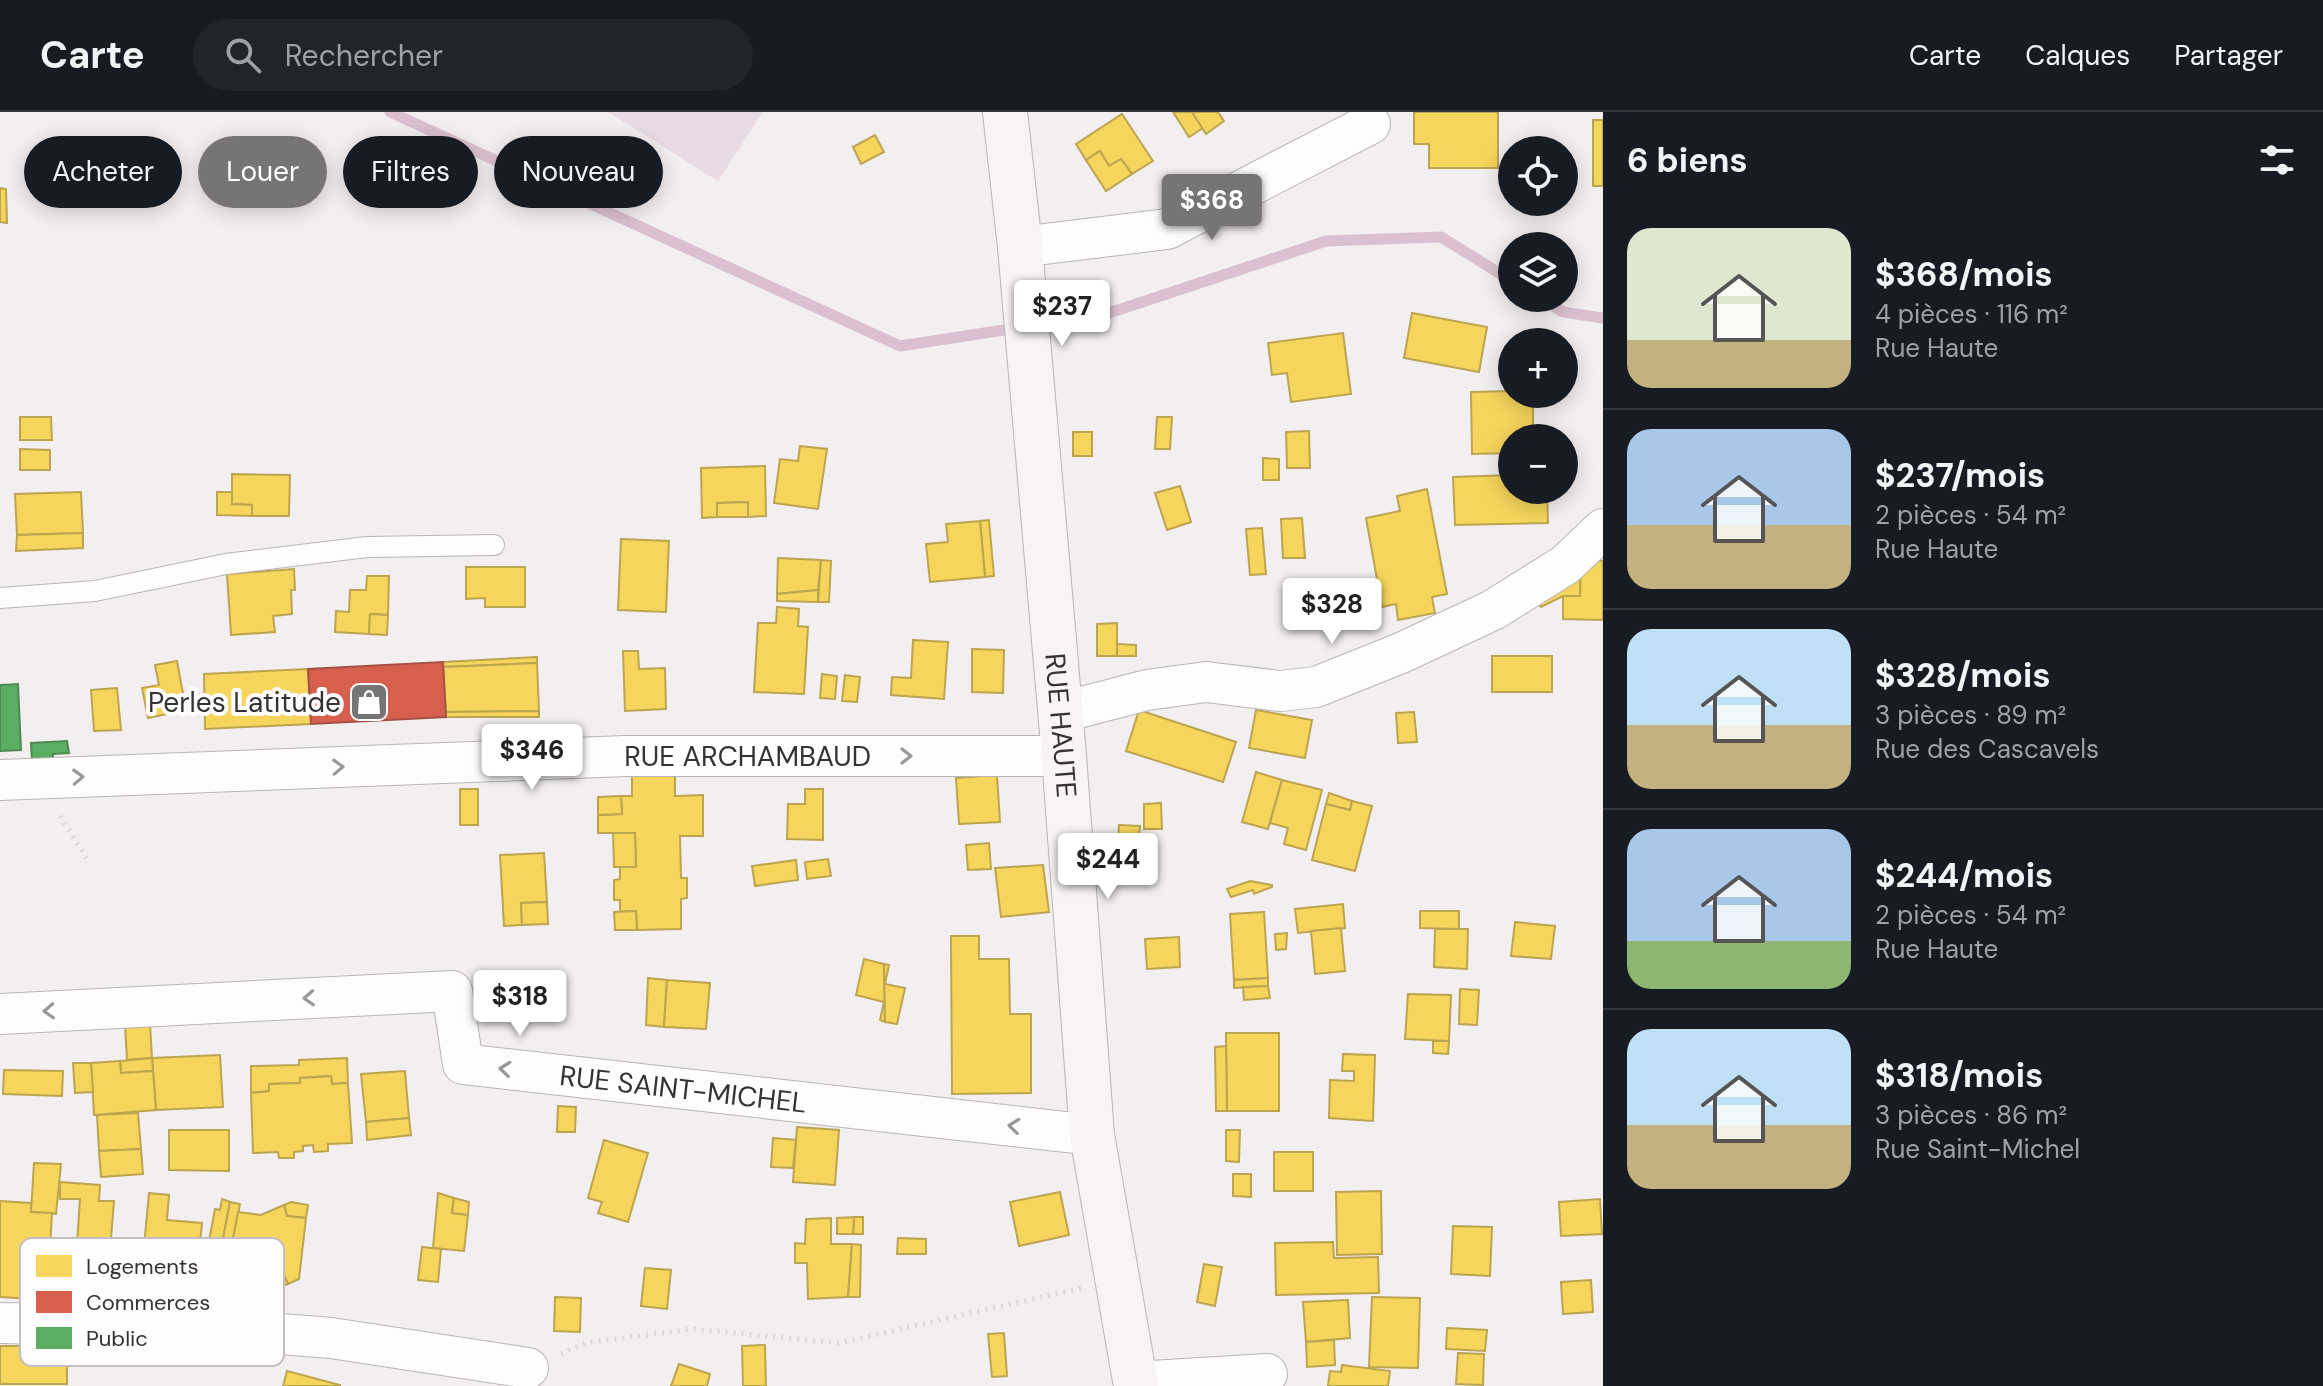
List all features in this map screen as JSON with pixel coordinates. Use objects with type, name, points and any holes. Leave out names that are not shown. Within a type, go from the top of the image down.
[{"type":"main road","name":"RUE HAUTE","points":[[1005,112],[1021,262],[1092,1135],[1135,1384]]},
{"type":"street","points":[[1021,262],[1167,229],[1370,124]]},
{"type":"street","name":"RUE ARCHAMBAUD","points":[[0,780],[626,756],[1061,734],[1147,690],[1206,682],[1280,691],[1316,687],[1401,653],[1493,610],[1565,565],[1603,529]]},
{"type":"street","name":"RUE SAINT-MICHEL","points":[[0,1014],[452,991],[463,1064],[1092,1135]]},
{"type":"street","points":[[0,1323],[20,1323]]},
{"type":"street","points":[[284,1334],[331,1338],[528,1368]]},
{"type":"street","points":[[1135,1384],[1267,1374]]},
{"type":"lane","points":[[0,598],[95,591],[226,564],[367,547],[494,545]]},
{"type":"path","points":[[528,1368],[585,1343],[692,1329],[839,1343],[1117,1279]]},
{"type":"shaded area","points":[[608,112],[763,112],[718,181],[663,146],[663,136],[646,136]]},
{"type":"building: Logements","points":[[1173,112],[1192,112],[1203,128],[1189,137]]},
{"type":"building: Logements","points":[[1192,112],[1218,112],[1224,121],[1206,134]]},
{"type":"building: Logements","points":[[1414,112],[1498,112],[1498,168],[1429,168],[1429,144],[1414,144]]},
{"type":"building: Logements","points":[[1122,114],[1153,161],[1132,174],[1121,159],[1109,166],[1100,151],[1086,160],[1076,144]]},
{"type":"building: Logements","points":[[1593,120],[1603,120],[1603,186],[1593,186]]},
{"type":"building: Logements","points":[[875,135],[884,152],[861,164],[853,147]]},
{"type":"building: Logements","points":[[1100,151],[1109,166],[1121,159],[1132,174],[1106,191],[1086,160]]},
{"type":"building: Logements","points":[[0,188],[6,189],[7,223],[0,222]]},
{"type":"building: Logements","points":[[1412,313],[1487,327],[1479,372],[1404,358]]},
{"type":"building: Logements","points":[[1343,333],[1351,394],[1291,402],[1287,373],[1272,375],[1268,343]]},
{"type":"building: Logements","points":[[1498,391],[1498,408],[1533,408],[1533,424],[1498,424],[1498,453],[1472,454],[1471,392]]},
{"type":"building: Logements","points":[[20,417],[51,417],[52,440],[20,440]]},
{"type":"building: Logements","points":[[1157,417],[1172,417],[1170,449],[1155,449]]},
{"type":"building: Logements","points":[[1309,431],[1310,468],[1287,468],[1286,432]]},
{"type":"building: Logements","points":[[1073,432],[1092,432],[1092,456],[1073,456]]},
{"type":"building: Logements","points":[[800,446],[827,449],[818,509],[774,503],[780,459],[798,461]]},
{"type":"building: Logements","points":[[20,449],[50,450],[50,470],[20,470]]},
{"type":"building: Logements","points":[[1263,458],[1279,459],[1279,480],[1263,480]]},
{"type":"building: Logements","points":[[765,466],[766,516],[748,517],[748,502],[717,503],[717,517],[702,518],[701,468]]},
{"type":"building: Logements","points":[[232,474],[290,475],[289,516],[252,516],[252,505],[232,504]]},
{"type":"building: Logements","points":[[1498,475],[1498,504],[1547,504],[1548,523],[1455,525],[1453,477]]},
{"type":"building: Logements","points":[[1180,486],[1191,522],[1167,530],[1155,493]]},
{"type":"building: Logements","points":[[1427,489],[1447,594],[1432,597],[1435,613],[1398,620],[1396,604],[1382,607],[1366,518],[1400,511],[1397,496]]},
{"type":"building: Logements","points":[[81,492],[83,533],[17,535],[15,494]]},
{"type":"building: Logements","points":[[217,492],[232,492],[232,504],[252,505],[252,516],[217,515]]},
{"type":"building: Logements","points":[[748,502],[748,517],[717,517],[717,503]]},
{"type":"building: Logements","points":[[1302,518],[1305,558],[1283,558],[1281,519]]},
{"type":"building: Logements","points":[[989,520],[994,576],[985,577],[980,521]]},
{"type":"building: Logements","points":[[980,521],[985,577],[930,582],[926,544],[948,542],[946,524]]},
{"type":"building: Logements","points":[[1262,528],[1266,574],[1250,575],[1246,529]]},
{"type":"building: Logements","points":[[83,533],[83,548],[16,551],[17,535]]},
{"type":"building: Logements","points":[[621,539],[669,541],[666,612],[618,610]]},
{"type":"building: Logements","points":[[778,558],[821,560],[818,590],[777,594]]},
{"type":"building: Logements","points":[[821,560],[831,561],[829,602],[818,602]]},
{"type":"building: Logements","points":[[1581,560],[1580,596],[1563,596],[1541,607],[1532,593]]},
{"type":"building: Logements","points":[[1581,560],[1603,561],[1603,620],[1563,619],[1563,596],[1580,596]]},
{"type":"building: Logements","points":[[466,567],[525,567],[525,607],[485,607],[485,598],[466,599]]},
{"type":"building: Logements","points":[[294,569],[292,614],[273,616],[275,632],[231,635],[227,574]]},
{"type":"building: Logements","points":[[367,576],[389,576],[388,615],[370,614],[369,634],[335,632],[336,611],[349,612],[350,590],[366,590]]},
{"type":"building: Logements","points":[[818,590],[818,602],[777,601],[777,594]]},
{"type":"building: Logements","points":[[777,607],[799,609],[798,626],[808,627],[804,694],[754,692],[758,623],[776,623]]},
{"type":"building: Logements","points":[[370,614],[388,615],[387,635],[369,634]]},
{"type":"building: Logements","points":[[1117,623],[1117,656],[1097,656],[1097,624]]},
{"type":"building: Logements","points":[[913,640],[948,642],[944,699],[891,695],[892,677],[911,678]]},
{"type":"building: Logements","points":[[1117,644],[1136,645],[1136,656],[1117,656]]},
{"type":"building: Logements","points":[[972,649],[1004,650],[1003,693],[972,692]]},
{"type":"building: Logements","points":[[623,651],[638,651],[639,669],[665,668],[666,709],[625,711]]},
{"type":"building: Logements","points":[[1492,656],[1552,656],[1552,692],[1492,692]]},
{"type":"building: Logements","points":[[537,657],[537,663],[443,667],[443,662]]},
{"type":"building: Logements","points":[[177,661],[186,710],[148,718],[142,688],[159,685],[155,665]]},
{"type":"building: Logements","points":[[537,663],[539,711],[446,712],[443,667]]},
{"type":"building: Logements","points":[[308,669],[311,724],[205,729],[204,674]]},
{"type":"building: Logements","points":[[822,674],[837,676],[835,699],[820,698]]},
{"type":"building: Logements","points":[[845,675],[860,677],[857,702],[842,701]]},
{"type":"building: Logements","points":[[117,688],[121,730],[94,731],[91,690]]},
{"type":"building: Logements","points":[[1139,710],[1236,742],[1223,782],[1126,751]]},
{"type":"building: Logements","points":[[1256,710],[1312,720],[1305,758],[1249,748]]},
{"type":"building: Logements","points":[[539,711],[539,717],[446,717],[446,712]]},
{"type":"building: Logements","points":[[1414,712],[1417,742],[1398,743],[1396,713]]},
{"type":"building: Logements","points":[[675,772],[675,796],[703,795],[703,836],[680,836],[681,878],[687,878],[687,898],[681,899],[681,929],[637,930],[636,911],[620,912],[620,900],[614,900],[614,880],[620,879],[620,867],[636,867],[635,833],[598,833],[598,815],[622,814],[621,796],[632,796],[632,773]]},
{"type":"building: Logements","points":[[1256,772],[1282,780],[1268,829],[1242,822]]},
{"type":"building: Logements","points":[[997,775],[1000,822],[959,824],[956,778]]},
{"type":"building: Logements","points":[[1282,780],[1322,790],[1306,850],[1284,844],[1288,828],[1270,823]]},
{"type":"building: Logements","points":[[460,789],[478,789],[478,825],[460,825]]},
{"type":"building: Logements","points":[[805,789],[823,789],[823,840],[787,839],[788,804],[805,804]]},
{"type":"building: Logements","points":[[1329,793],[1352,801],[1350,810],[1326,804]]},
{"type":"building: Logements","points":[[621,796],[622,814],[598,815],[598,797]]},
{"type":"building: Logements","points":[[1352,801],[1372,806],[1355,871],[1312,860],[1326,804],[1350,810]]},
{"type":"building: Logements","points":[[1161,803],[1162,829],[1144,829],[1144,804]]},
{"type":"building: Logements","points":[[1119,825],[1140,826],[1138,854],[1117,853]]},
{"type":"building: Logements","points":[[613,833],[635,833],[636,867],[614,867]]},
{"type":"building: Logements","points":[[989,843],[991,869],[968,870],[966,845]]},
{"type":"building: Logements","points":[[544,853],[547,902],[521,903],[522,925],[504,926],[500,855]]},
{"type":"building: Logements","points":[[828,859],[831,876],[807,879],[805,862]]},
{"type":"building: Logements","points":[[796,860],[798,880],[755,886],[752,866]]},
{"type":"building: Logements","points":[[1043,865],[1049,912],[1001,917],[995,868]]},
{"type":"building: Logements","points":[[1250,881],[1272,887],[1254,894],[1253,890],[1231,897],[1227,889]]},
{"type":"building: Logements","points":[[547,902],[548,924],[522,925],[521,903]]},
{"type":"building: Logements","points":[[1343,904],[1345,928],[1298,933],[1295,909]]},
{"type":"building: Logements","points":[[636,911],[637,930],[615,930],[614,912]]},
{"type":"building: Logements","points":[[1420,911],[1459,911],[1459,929],[1420,928]]},
{"type":"building: Logements","points":[[1264,912],[1268,978],[1234,980],[1230,914]]},
{"type":"building: Logements","points":[[1515,922],[1555,926],[1551,959],[1511,956]]},
{"type":"building: Logements","points":[[1341,928],[1345,971],[1315,974],[1311,931]]},
{"type":"building: Logements","points":[[1435,929],[1468,929],[1467,969],[1434,967]]},
{"type":"building: Logements","points":[[1287,933],[1286,949],[1276,950],[1275,934]]},
{"type":"building: Logements","points":[[951,936],[979,936],[979,959],[1009,959],[1010,1014],[1031,1014],[1031,1093],[952,1094]]},
{"type":"building: Logements","points":[[1179,937],[1180,967],[1147,969],[1145,939]]},
{"type":"building: Logements","points":[[864,959],[884,964],[885,1022],[880,1020],[884,1002],[856,995]]},
{"type":"building: Logements","points":[[884,964],[889,965],[885,984],[905,988],[897,1024],[885,1022]]},
{"type":"building: Logements","points":[[648,978],[667,980],[664,1027],[646,1025]]},
{"type":"building: Logements","points":[[1268,978],[1268,986],[1234,988],[1234,980]]},
{"type":"building: Logements","points":[[667,980],[710,983],[706,1029],[664,1027]]},
{"type":"building: Logements","points":[[1268,986],[1270,998],[1244,1000],[1243,987]]},
{"type":"building: Logements","points":[[1460,989],[1479,990],[1477,1025],[1459,1024]]},
{"type":"building: Logements","points":[[1408,994],[1451,995],[1449,1041],[1405,1039]]},
{"type":"building: Logements","points":[[150,1024],[152,1058],[127,1060],[125,1025]]},
{"type":"building: Logements","points":[[1226,1033],[1279,1033],[1279,1111],[1227,1111]]},
{"type":"building: Logements","points":[[1433,1041],[1449,1041],[1448,1054],[1433,1053]]},
{"type":"building: Logements","points":[[1226,1046],[1227,1111],[1216,1111],[1215,1047]]},
{"type":"building: Logements","points":[[1343,1054],[1375,1055],[1373,1121],[1329,1118],[1330,1080],[1354,1081],[1354,1071],[1342,1071]]},
{"type":"building: Logements","points":[[220,1055],[223,1107],[156,1110],[152,1058]]},
{"type":"building: Logements","points":[[152,1058],[153,1071],[121,1073],[120,1061]]},
{"type":"building: Logements","points":[[347,1058],[348,1083],[332,1084],[331,1076],[300,1078],[300,1083],[269,1084],[269,1091],[251,1093],[251,1066],[299,1065],[299,1060]]},
{"type":"building: Logements","points":[[120,1061],[121,1073],[153,1071],[156,1110],[94,1115],[91,1063]]},
{"type":"building: Logements","points":[[73,1063],[91,1063],[93,1092],[75,1093]]},
{"type":"building: Logements","points":[[4,1070],[63,1071],[62,1096],[3,1094]]},
{"type":"building: Logements","points":[[405,1071],[409,1118],[366,1122],[361,1074]]},
{"type":"building: Logements","points":[[331,1076],[332,1084],[348,1083],[352,1143],[328,1144],[328,1151],[314,1152],[313,1145],[303,1146],[303,1151],[294,1152],[294,1158],[279,1158],[278,1152],[253,1153],[251,1093],[269,1091],[269,1084],[300,1083],[300,1078]]},
{"type":"building: Logements","points":[[558,1106],[576,1107],[575,1132],[557,1132]]},
{"type":"building: Logements","points":[[138,1113],[141,1149],[99,1151],[97,1115]]},
{"type":"building: Logements","points":[[409,1118],[411,1135],[367,1140],[366,1122]]},
{"type":"building: Logements","points":[[797,1127],[839,1130],[835,1185],[793,1182]]},
{"type":"building: Logements","points":[[169,1130],[229,1130],[229,1171],[169,1170]]},
{"type":"building: Logements","points":[[1226,1130],[1240,1130],[1239,1162],[1226,1161]]},
{"type":"building: Logements","points":[[773,1138],[796,1140],[793,1168],[771,1167]]},
{"type":"building: Logements","points":[[604,1140],[648,1153],[628,1222],[598,1213],[602,1202],[588,1198]]},
{"type":"building: Logements","points":[[141,1149],[143,1174],[101,1177],[99,1151]]},
{"type":"building: Logements","points":[[1274,1152],[1313,1152],[1313,1191],[1274,1191]]},
{"type":"building: Logements","points":[[34,1163],[61,1164],[56,1214],[31,1212]]},
{"type":"building: Logements","points":[[1233,1174],[1251,1174],[1251,1197],[1233,1196]]},
{"type":"building: Logements","points":[[60,1182],[100,1185],[99,1201],[114,1201],[111,1238],[77,1238],[80,1199],[60,1199]]},
{"type":"building: Logements","points":[[1381,1191],[1382,1254],[1337,1255],[1336,1192]]},
{"type":"building: Logements","points":[[1060,1192],[1069,1235],[1019,1246],[1010,1202]]},
{"type":"building: Logements","points":[[149,1193],[169,1195],[167,1220],[202,1223],[200,1238],[145,1238]]},
{"type":"building: Logements","points":[[438,1193],[454,1198],[452,1213],[468,1215],[464,1251],[433,1248]]},
{"type":"building: Logements","points":[[454,1198],[469,1202],[468,1215],[452,1213]]},
{"type":"building: Logements","points":[[222,1199],[230,1202],[223,1238],[210,1238],[215,1209],[220,1210]]},
{"type":"building: Logements","points":[[1600,1199],[1602,1234],[1561,1236],[1559,1202]]},
{"type":"building: Logements","points":[[0,1201],[31,1203],[31,1212],[52,1213],[51,1238],[20,1238],[20,1298],[0,1297]]},
{"type":"building: Logements","points":[[230,1202],[240,1204],[233,1238],[223,1238]]},
{"type":"building: Logements","points":[[291,1202],[308,1205],[306,1218],[287,1216],[284,1205]]},
{"type":"building: Logements","points":[[284,1205],[287,1216],[306,1218],[299,1279],[288,1284],[284,1275],[284,1238],[233,1238],[238,1212],[261,1215]]},
{"type":"building: Logements","points":[[854,1217],[863,1217],[863,1234],[853,1234]]},
{"type":"building: Logements","points":[[854,1217],[853,1234],[837,1234],[837,1218]]},
{"type":"building: Logements","points":[[831,1218],[831,1244],[852,1244],[848,1297],[808,1299],[807,1263],[795,1263],[795,1243],[805,1244],[806,1219]]},
{"type":"building: Logements","points":[[1453,1226],[1492,1227],[1490,1276],[1451,1274]]},
{"type":"building: Logements","points":[[898,1238],[926,1239],[926,1254],[897,1254]]},
{"type":"building: Logements","points":[[1333,1242],[1334,1258],[1378,1257],[1379,1293],[1276,1295],[1275,1243]]},
{"type":"building: Logements","points":[[852,1244],[861,1245],[860,1297],[848,1297]]},
{"type":"building: Logements","points":[[422,1247],[441,1249],[438,1282],[418,1280]]},
{"type":"building: Logements","points":[[1204,1264],[1222,1267],[1215,1306],[1197,1302]]},
{"type":"building: Logements","points":[[645,1268],[671,1270],[667,1309],[641,1306]]},
{"type":"building: Logements","points":[[1591,1280],[1593,1312],[1563,1314],[1561,1282]]},
{"type":"building: Logements","points":[[555,1297],[581,1298],[580,1332],[554,1331]]},
{"type":"building: Logements","points":[[1372,1297],[1420,1298],[1418,1368],[1369,1367]]},
{"type":"building: Logements","points":[[1348,1300],[1350,1338],[1306,1342],[1303,1302]]},
{"type":"building: Logements","points":[[1447,1328],[1487,1330],[1485,1351],[1446,1349]]},
{"type":"building: Logements","points":[[1004,1333],[1007,1376],[992,1377],[988,1334]]},
{"type":"building: Logements","points":[[1334,1340],[1335,1365],[1307,1367],[1306,1342]]},
{"type":"building: Logements","points":[[765,1345],[766,1386],[743,1386],[742,1346]]},
{"type":"building: Logements","points":[[0,1346],[20,1346],[20,1366],[67,1366],[67,1384],[0,1384]]},
{"type":"building: Logements","points":[[1458,1353],[1484,1354],[1483,1385],[1456,1384]]},
{"type":"building: Logements","points":[[679,1364],[710,1374],[707,1386],[671,1386]]},
{"type":"building: Logements","points":[[1342,1365],[1390,1371],[1388,1386],[1328,1386],[1330,1371],[1341,1372]]},
{"type":"building: Logements","points":[[287,1371],[340,1385],[340,1386],[283,1386]]},
{"type":"building: Commerces","points":[[443,662],[446,717],[311,724],[308,669]]},
{"type":"building: Public","points":[[18,684],[21,750],[0,751],[0,685]]},
{"type":"building: Public","points":[[67,741],[69,753],[53,754],[53,759],[32,761],[31,743]]},
{"type":"waterway","points":[[390,112],[900,346],[1017,328]]},
{"type":"waterway","points":[[1033,325],[1109,313],[1326,241],[1441,237],[1498,272]]},
{"type":"waterway","points":[[1563,312],[1603,318]]},
{"type":"place","name":"Perles Latitude","points":[[369,702]]}]
